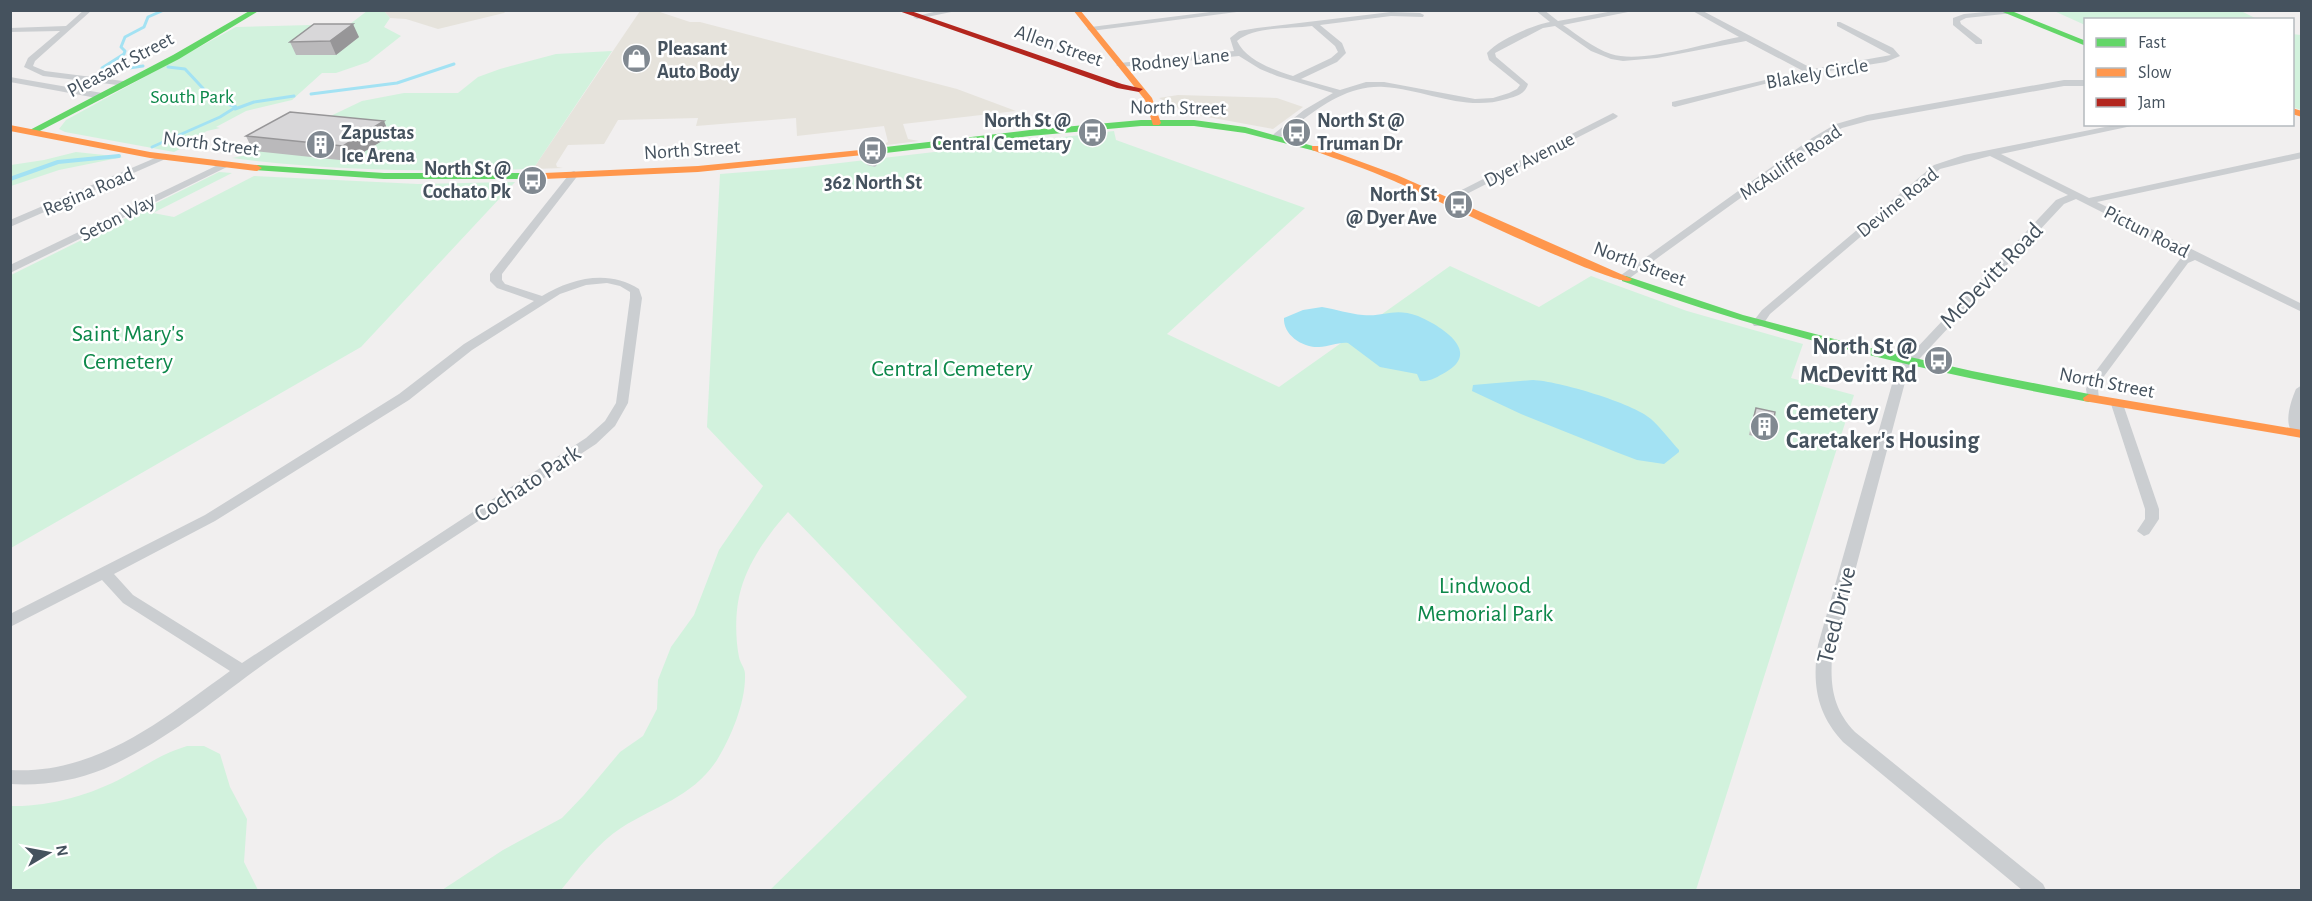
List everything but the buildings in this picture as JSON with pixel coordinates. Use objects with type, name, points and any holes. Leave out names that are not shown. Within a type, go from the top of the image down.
[{"type":"main road","name":"Pleasant Street","points":[[31,132],[102,96],[257,10]]},
{"type":"main road","name":"Allen Street","points":[[899,10],[1142,92]]},
{"type":"main road","points":[[1076,10],[1142,92]]},
{"type":"main road","points":[[2002,11],[2084,44]]},
{"type":"main road","name":"North Street","points":[[1142,92],[1166,114]]},
{"type":"main road","name":"North Street","points":[[10,128],[165,158],[297,172],[384,176],[574,174],[870,159],[1166,114],[1278,135],[1350,158],[1549,248],[1623,278],[1758,323],[1909,361],[2117,404],[2301,434]]},
{"type":"street","points":[[89,10],[31,60],[28,67],[43,73],[123,84]]},
{"type":"street","points":[[917,17],[958,10]]},
{"type":"street","points":[[1091,29],[1249,10]]},
{"type":"street","points":[[1538,10],[1605,55],[1622,59],[1747,38]]},
{"type":"street","points":[[1278,135],[1311,110],[1342,93],[1361,86],[1375,85],[1467,102],[1487,102],[1504,98],[1518,92],[1524,84],[1492,58],[1492,51],[1534,29],[1635,10]]},
{"type":"street","points":[[1694,10],[1812,72]]},
{"type":"street","points":[[1979,42],[1957,25],[1956,20],[1964,16],[2002,11]]},
{"type":"street","points":[[1342,93],[1255,64],[1240,53],[1233,45],[1233,40],[1242,33],[1313,23],[1396,13],[1420,15]]},
{"type":"street","points":[[1295,78],[1337,58],[1342,53],[1341,47],[1313,23]]},
{"type":"street","name":"Blakely Circle","points":[[1675,104],[1812,72],[1886,60],[1896,56],[1890,50],[1840,24]]},
{"type":"street","points":[[10,30],[68,28]]},
{"type":"street","name":"Rodney Lane","points":[[1120,65],[1240,53]]},
{"type":"street","points":[[10,79],[102,96]]},
{"type":"street","name":"McAuliffe Road","points":[[1623,278],[1815,140],[1839,126],[1913,109],[2064,83],[2084,83]]},
{"type":"street","name":"Dyer Avenue","points":[[1445,201],[1612,116]]},
{"type":"street","name":"Devine Road","points":[[1758,323],[1766,312],[1933,170],[1953,161],[2127,126]]},
{"type":"street","name":"Pictun Road","points":[[1992,153],[2301,309]]},
{"type":"street","name":"McDevitt Road","points":[[1909,361],[2060,202],[2301,155]]},
{"type":"street","name":"Regina Road","points":[[10,224],[165,158]]},
{"type":"street","name":"Seton Way","points":[[10,270],[224,165]]},
{"type":"street","points":[[542,300],[501,286],[496,281],[496,274],[574,174]]},
{"type":"street","points":[[2093,399],[2092,389],[2096,379],[2184,261],[2196,255]]},
{"type":"street","name":"Cochato Park","points":[[10,777],[51,777],[99,763],[134,745],[591,441],[610,423],[619,410],[624,395],[635,291],[619,281],[601,280],[570,286],[542,300],[458,354],[404,397],[210,518],[15,618]]},
{"type":"street","name":"Teed Drive","points":[[1909,361],[1899,378],[1846,571],[1823,660],[1822,690],[1833,720],[1855,743],[2036,891]]},
{"type":"street","points":[[2301,389],[2294,410],[2294,419],[2301,434]]},
{"type":"street","points":[[2117,404],[2152,509],[2152,519],[2144,531]]},
{"type":"street","points":[[103,572],[128,599],[242,671]]},
{"type":"shaded area","points":[[384,11],[506,11],[438,29],[406,19],[390,18]]},
{"type":"shaded area","points":[[640,11],[657,11],[690,22],[700,22],[957,89],[1016,111],[903,124],[908,139],[919,141],[879,146],[888,142],[884,126],[797,136],[796,118],[696,126],[698,118],[618,120],[604,144],[568,145],[556,164],[557,167],[563,168],[533,169]]},
{"type":"shaded area","points":[[1178,95],[1277,98],[1303,107],[1273,129],[1202,116],[1180,109],[1159,98]]},
{"type":"green space","points":[[2239,10],[2255,18],[2084,18],[2084,25],[2054,11]]},
{"type":"green space","name":"South Park","points":[[367,11],[384,11],[390,18],[384,27],[401,36],[368,62],[336,73],[322,73],[292,100],[246,111],[216,127],[220,128],[207,131],[176,147],[180,149],[174,152],[59,129],[66,120],[236,27],[350,24]]},
{"type":"green space","points":[[2294,34],[2301,35],[2301,110],[2294,107]]},
{"type":"green space","points":[[612,51],[533,169],[382,170],[307,166],[232,158],[247,155],[240,153],[269,137],[318,122],[362,101],[404,93],[458,93],[478,77],[500,69],[556,54]]},
{"type":"green space","name":"Lindwood Memorial Park","points":[[1114,131],[1116,140],[1305,208],[1167,334],[1279,387],[1450,266],[1539,307],[1591,276],[1687,311],[1803,344],[1791,378],[1854,395],[1696,890],[770,890],[967,697],[788,512],[760,548],[741,589],[736,632],[739,657],[745,672],[743,696],[737,719],[727,741],[707,773],[673,800],[634,820],[604,841],[561,890],[442,890],[503,850],[562,818],[620,752],[643,736],[657,709],[658,680],[671,647],[694,615],[719,550],[763,486],[707,427],[720,174],[797,168]]},
{"type":"green space","points":[[76,152],[123,157],[59,170],[11,186],[11,165]]},
{"type":"green space","name":"Saint Mary's Cemetery","points":[[219,172],[232,173],[153,213],[174,217],[254,176],[418,184],[515,182],[361,347],[11,548],[11,275]]},
{"type":"green space","points":[[187,746],[204,746],[220,754],[230,787],[247,819],[244,862],[258,890],[11,890],[11,806],[54,802],[84,794]]},
{"type":"water","points":[[1322,307],[1363,315],[1402,312],[1418,316],[1446,332],[1459,347],[1460,356],[1456,364],[1446,372],[1430,380],[1420,381],[1417,374],[1380,367],[1348,343],[1313,347],[1301,343],[1290,335],[1284,318],[1303,310]]},
{"type":"water","points":[[1533,380],[1559,384],[1628,406],[1651,419],[1679,452],[1664,464],[1637,460],[1521,414],[1472,391],[1473,385]]},
{"type":"waterway","points":[[143,66],[115,70],[102,68],[124,54],[125,51],[121,47],[125,37],[144,27],[148,17],[164,10]]},
{"type":"waterway","points":[[311,94],[397,83],[454,64]]},
{"type":"waterway","points":[[152,147],[220,117],[236,107],[212,98],[185,69],[168,67]]},
{"type":"waterway","points":[[235,109],[254,102],[294,96]]},
{"type":"waterway","points":[[10,179],[58,162],[119,156]]},
{"type":"traffic: fast","points":[[31,132],[176,57],[257,10]]},
{"type":"traffic: fast","points":[[2001,10],[2084,43]]},
{"type":"traffic: fast","points":[[860,153],[1030,133],[1141,123],[1194,123],[1245,130],[1315,148]]},
{"type":"traffic: fast","points":[[257,168],[384,176],[544,176]]},
{"type":"traffic: fast","points":[[1626,279],[1739,317],[1855,349],[2089,398]]},
{"type":"traffic: slow","points":[[1076,10],[1149,100],[1156,123]]},
{"type":"traffic: slow","points":[[2294,112],[2302,114]]},
{"type":"traffic: slow","points":[[10,128],[150,155],[257,168]]},
{"type":"traffic: slow","points":[[1315,148],[1394,177],[1548,247],[1626,279]]},
{"type":"traffic: slow","points":[[544,176],[698,169],[860,153]]},
{"type":"traffic: slow","points":[[2089,398],[2302,434]]},
{"type":"traffic: jam","points":[[899,10],[1120,86],[1139,89]]},
{"type":"place","name":"Pleasant Auto Body","points":[[636,59]]},
{"type":"place","name":"North St @ Central Cemetary","points":[[1092,132]]},
{"type":"place","name":"North St @ Truman Dr","points":[[1296,132]]},
{"type":"place","name":"Zapustas Ice Arena","points":[[320,144]]},
{"type":"place","name":"362 North St","points":[[873,151]]},
{"type":"place","name":"North St @ Cochato Pk","points":[[532,180]]},
{"type":"place","name":"North St @ Dyer Ave","points":[[1458,205]]},
{"type":"place","name":"North St @ McDevitt Rd","points":[[1938,360]]},
{"type":"place","name":"Cemetery Caretaker's Housing","points":[[1765,426]]},
{"type":"park label","name":"Central Cemetery","points":[[952,368]]}]
